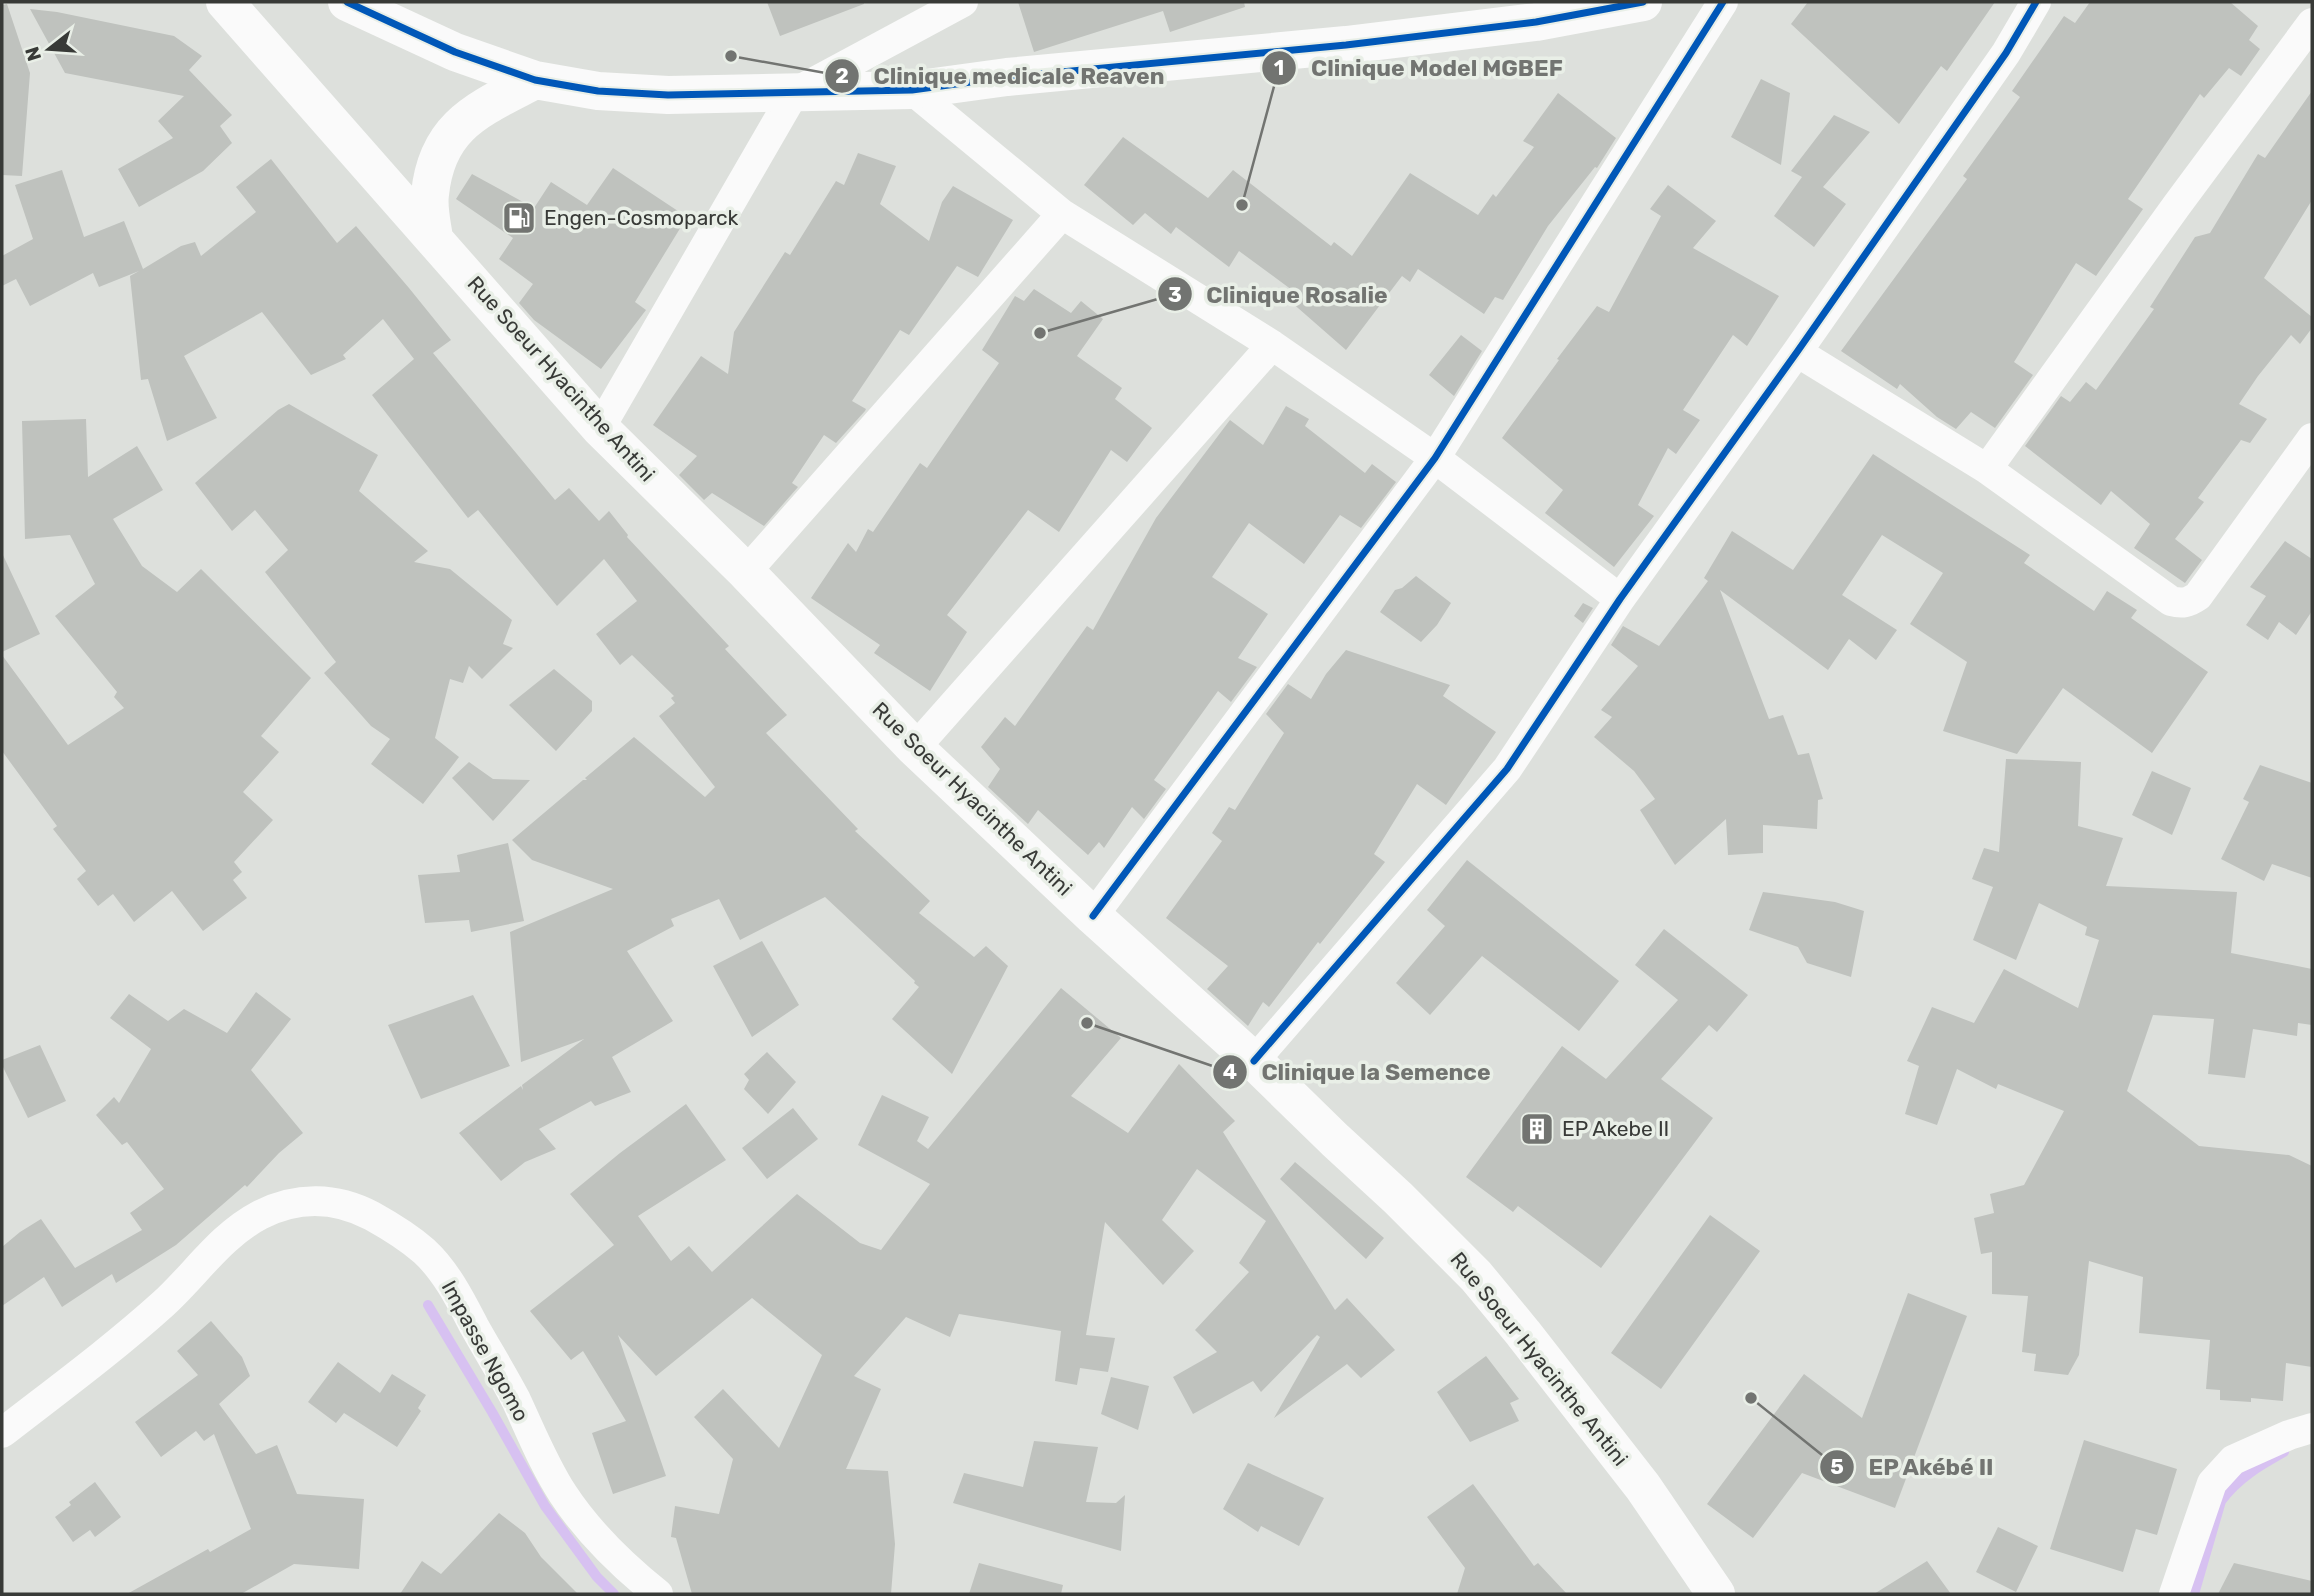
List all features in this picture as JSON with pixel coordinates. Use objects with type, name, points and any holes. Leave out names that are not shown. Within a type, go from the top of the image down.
[{"type":"main road","name":"Rue Soeur Hyacinthe Antini","points":[[225,2],[600,428],[746,572],[915,748],[1093,916],[1254,1061],[1476,1276],[1643,1487],[1716,1594]]},
{"type":"main road","points":[[347,2],[455,52],[535,80],[598,91],[657,94],[912,90],[1007,77],[1346,45],[1509,25],[1643,2]]},
{"type":"main road","points":[[434,238],[429,196],[436,162],[453,132],[464,120],[535,80]]},
{"type":"street","points":[[600,428],[794,93],[963,2]]},
{"type":"street","points":[[1093,916],[1435,458],[1723,2]]},
{"type":"street","points":[[1254,1061],[1507,769],[1698,487],[1797,352],[2006,53],[2036,2]]},
{"type":"street","points":[[1987,469],[2312,23]]},
{"type":"street","points":[[912,90],[1062,214],[1272,345],[1435,458],[1620,599]]},
{"type":"street","points":[[746,572],[1062,214]]},
{"type":"street","points":[[915,748],[1272,345]]},
{"type":"street","points":[[1797,352],[1987,469],[2171,601],[2183,603],[2197,596],[2312,438]]},
{"type":"street","name":"Impasse Ngomo","points":[[2,1433],[122,1340],[174,1293],[204,1259],[232,1234],[261,1215],[292,1204],[321,1200],[354,1206],[393,1227],[426,1253],[456,1292],[564,1495],[630,1571],[658,1594]]},
{"type":"street","points":[[2174,1594],[2212,1483],[2233,1460],[2312,1427]]},
{"type":"building","points":[[767,2],[864,2],[864,4],[780,36]]},
{"type":"building","points":[[1018,2],[1244,2],[1245,7],[1170,32],[1163,11],[1034,52]]},
{"type":"building","points":[[1808,2],[1995,2],[1947,71],[1941,66],[1899,124],[1791,24]]},
{"type":"building","points":[[2090,2],[2230,2],[2258,26],[2249,40],[2260,49],[2241,76],[2229,68],[2204,98],[2200,94],[2128,199],[2143,209],[2096,276],[2076,263],[2014,362],[2033,375],[1995,428],[1971,412],[1956,429],[1937,417],[1900,384],[1897,389],[1841,351],[1967,179],[1963,176],[2020,97],[2012,91],[2064,16],[2075,23]]},
{"type":"building","points":[[7,4],[30,73],[22,176],[2,175],[2,5]]},
{"type":"building","points":[[30,9],[174,36],[202,56],[189,70],[232,115],[220,126],[232,143],[203,171],[139,207],[118,169],[173,138],[158,121],[184,96],[65,73]]},
{"type":"building","points":[[1761,79],[1790,93],[1781,165],[1731,137]]},
{"type":"building","points":[[2312,91],[2312,200],[2264,278],[2312,317],[2312,328],[2300,344],[2291,335],[2239,404],[2267,419],[2250,443],[2241,440],[2198,498],[2204,502],[2175,539],[2202,560],[2185,583],[2134,548],[2150,524],[2111,491],[2101,505],[2025,446],[2061,396],[2070,402],[2086,382],[2096,390],[2154,309],[2150,307],[2195,237],[2210,233],[2258,154],[2265,158]]},
{"type":"building","points":[[1558,93],[1616,138],[1597,168],[1595,167],[1548,226],[1503,300],[1495,297],[1484,314],[1418,269],[1410,282],[1402,276],[1346,350],[1290,301],[1296,293],[1239,251],[1229,267],[1176,227],[1171,234],[1145,213],[1133,225],[1084,185],[1123,137],[1208,198],[1233,170],[1331,246],[1334,242],[1352,256],[1410,173],[1478,215],[1493,194],[1496,197],[1534,147],[1523,141]]},
{"type":"building","points":[[1834,115],[1870,132],[1823,187],[1846,204],[1814,247],[1774,216],[1802,177],[1791,171]]},
{"type":"building","points":[[858,153],[896,166],[880,204],[929,241],[942,202],[953,186],[1013,220],[978,277],[957,266],[909,335],[900,330],[852,401],[866,409],[865,411],[836,443],[824,435],[792,483],[798,487],[764,526],[712,493],[704,500],[679,475],[697,456],[653,425],[701,356],[728,374],[734,332],[785,252],[790,255],[836,181],[844,185]]},
{"type":"building","points":[[271,159],[337,243],[356,226],[409,288],[451,340],[433,353],[555,500],[569,488],[599,521],[609,511],[627,537],[729,646],[725,649],[787,715],[766,733],[858,829],[855,831],[930,901],[919,913],[974,957],[986,946],[1008,966],[952,1074],[892,1019],[919,987],[915,981],[825,897],[740,940],[719,899],[671,919],[674,926],[627,951],[673,1021],[612,1057],[631,1092],[595,1106],[591,1101],[539,1129],[556,1149],[525,1162],[501,1181],[459,1133],[521,1086],[523,1090],[522,1085],[584,1039],[521,1062],[510,932],[613,889],[532,860],[512,840],[583,780],[587,780],[585,778],[634,737],[705,797],[715,787],[659,716],[675,703],[671,698],[674,696],[632,655],[620,665],[596,634],[637,601],[604,559],[557,606],[478,510],[468,518],[372,395],[414,359],[383,319],[343,355],[346,359],[311,375],[262,312],[184,356],[217,418],[167,441],[148,379],[141,380],[130,276],[139,271],[99,287],[93,273],[30,306],[16,279],[2,286],[2,256],[33,239],[15,185],[62,170],[84,237],[124,221],[143,269],[181,246],[195,242],[201,256],[256,212],[236,187]]},
{"type":"building","points":[[613,168],[687,217],[635,302],[646,310],[601,369],[534,320],[519,303],[533,284],[499,259],[513,238],[456,199],[472,174],[534,208],[551,182],[587,205]]},
{"type":"building","points":[[1668,185],[1716,221],[1693,248],[1779,296],[1747,346],[1733,335],[1683,410],[1700,420],[1676,454],[1668,448],[1638,505],[1654,516],[1614,567],[1545,513],[1563,490],[1502,438],[1597,306],[1609,312],[1661,216],[1650,209]]},
{"type":"building","points":[[1034,289],[1071,313],[1081,301],[1103,319],[1077,356],[1122,388],[1115,399],[1152,428],[1127,462],[1111,450],[1059,532],[1028,510],[947,615],[967,632],[930,691],[874,653],[880,645],[811,598],[848,543],[856,552],[868,529],[873,532],[920,463],[927,468],[999,363],[982,350],[1015,296],[1024,301]]},
{"type":"building","points":[[1461,335],[1482,351],[1454,396],[1429,375]]},
{"type":"building","points":[[289,404],[378,455],[359,491],[428,551],[414,562],[450,569],[512,620],[503,644],[513,648],[482,679],[469,666],[463,683],[450,679],[435,738],[459,757],[423,804],[371,764],[390,739],[371,726],[324,673],[336,662],[265,572],[288,550],[255,510],[232,531],[195,483],[278,410]]},
{"type":"building","points":[[1286,406],[1309,419],[1305,426],[1365,473],[1372,464],[1396,482],[1361,528],[1340,515],[1304,564],[1249,523],[1212,577],[1268,614],[1238,658],[1257,667],[1231,702],[1218,691],[1154,780],[1166,789],[1144,819],[1132,807],[1104,848],[1099,842],[1088,855],[1038,810],[1028,824],[988,787],[1000,769],[981,747],[1005,717],[1015,726],[1087,626],[1093,630],[1156,518],[1230,420],[1263,445]]},
{"type":"building","points":[[86,419],[88,477],[137,446],[163,490],[113,519],[142,566],[177,592],[201,569],[311,678],[261,736],[279,752],[243,792],[273,820],[234,862],[242,872],[233,880],[247,898],[203,931],[172,891],[134,922],[113,894],[98,906],[77,879],[86,871],[53,829],[57,826],[2,751],[2,655],[68,745],[124,708],[114,697],[117,692],[55,616],[95,584],[70,535],[25,539],[22,421]]},
{"type":"building","points":[[1873,454],[2030,555],[2024,563],[2094,611],[2107,591],[2137,610],[2131,618],[2208,672],[2152,753],[2063,688],[2017,754],[1943,731],[1967,662],[1910,624],[1943,573],[1882,535],[1842,595],[1897,630],[1876,660],[1849,639],[1828,670],[1720,590],[1769,719],[1783,715],[1798,755],[1809,753],[1823,799],[1818,800],[1817,829],[1763,825],[1763,853],[1728,855],[1726,819],[1675,865],[1640,810],[1655,799],[1634,771],[1594,737],[1612,717],[1601,710],[1638,666],[1611,645],[1623,626],[1659,646],[1708,581],[1704,578],[1732,531],[1793,570]]},
{"type":"building","points":[[2285,541],[2312,559],[2312,611],[2296,635],[2279,622],[2268,640],[2246,625],[2266,596],[2250,587]]},
{"type":"building","points":[[2,553],[40,634],[2,652]]},
{"type":"building","points":[[1416,576],[1451,603],[1437,625],[1421,642],[1380,612],[1395,590],[1402,588]]},
{"type":"building","points":[[1583,603],[1593,608],[1583,623],[1574,616]]},
{"type":"building","points":[[1346,650],[1450,685],[1443,696],[1496,732],[1446,805],[1417,784],[1374,854],[1385,862],[1320,944],[1318,942],[1269,1007],[1263,1002],[1248,1026],[1207,989],[1228,966],[1166,918],[1222,841],[1212,833],[1229,807],[1235,810],[1284,733],[1266,714],[1288,684],[1311,699],[1326,674]]},
{"type":"building","points":[[554,669],[592,701],[592,711],[556,751],[509,705]]},
{"type":"building","points":[[2006,759],[2081,762],[2078,826],[2123,838],[2106,886],[2237,892],[2231,953],[2312,969],[2312,1025],[2298,1023],[2297,1036],[2253,1029],[2245,1078],[2208,1074],[2214,1019],[2153,1015],[2127,1091],[2199,1146],[2289,1155],[2312,1166],[2312,1367],[2286,1363],[2283,1401],[2251,1398],[2251,1402],[2220,1400],[2220,1390],[2206,1389],[2210,1340],[2139,1333],[2143,1277],[2089,1261],[2079,1355],[2068,1375],[2034,1371],[2036,1354],[2022,1352],[2028,1296],[1992,1294],[1992,1252],[1981,1254],[1974,1218],[1994,1213],[1990,1194],[2024,1185],[2064,1111],[1998,1084],[1996,1089],[1957,1069],[1937,1125],[1905,1114],[1919,1066],[1907,1061],[1932,1007],[1974,1023],[2004,969],[2078,1008],[2099,940],[2085,935],[2087,927],[2039,903],[2016,960],[1973,940],[1993,887],[1972,879],[1984,848],[1999,852]]},
{"type":"building","points":[[469,762],[493,779],[530,780],[493,821],[452,778]]},
{"type":"building","points":[[2260,765],[2312,783],[2312,878],[2272,864],[2264,881],[2221,859],[2249,802],[2243,799]]},
{"type":"building","points":[[2152,771],[2191,788],[2172,835],[2132,815]]},
{"type":"building","points":[[508,843],[524,921],[471,932],[469,920],[425,923],[418,875],[460,872],[457,855]]},
{"type":"building","points":[[1467,860],[1619,981],[1579,1031],[1482,956],[1430,1015],[1396,983],[1445,926],[1427,910]]},
{"type":"building","points":[[1763,892],[1835,902],[1864,911],[1851,977],[1807,963],[1798,947],[1749,930]]},
{"type":"building","points":[[1664,929],[1748,995],[1717,1032],[1709,1025],[1661,1079],[1713,1118],[1601,1268],[1518,1206],[1513,1212],[1466,1177],[1562,1046],[1606,1079],[1678,1000],[1635,965]]},
{"type":"building","points":[[762,941],[799,1005],[752,1037],[713,966]]},
{"type":"building","points":[[1061,988],[1121,1038],[1071,1096],[1128,1133],[1179,1064],[1235,1121],[1223,1132],[1335,1310],[1347,1298],[1395,1350],[1361,1378],[1347,1364],[1274,1418],[1320,1337],[1317,1335],[1261,1392],[1253,1381],[1193,1414],[1173,1377],[1217,1352],[1195,1330],[1249,1272],[1239,1263],[1266,1221],[1197,1169],[1162,1220],[1194,1251],[1163,1285],[1105,1222],[1086,1335],[1115,1338],[1108,1372],[1080,1368],[1077,1385],[1055,1381],[1061,1331],[959,1314],[950,1337],[906,1317],[854,1376],[881,1389],[846,1469],[888,1471],[895,1544],[891,1594],[692,1594],[676,1538],[671,1537],[675,1506],[719,1514],[733,1459],[694,1417],[723,1389],[779,1448],[822,1355],[752,1298],[656,1376],[618,1335],[666,1476],[613,1494],[592,1433],[626,1421],[583,1351],[571,1360],[530,1311],[614,1245],[570,1194],[686,1104],[726,1160],[638,1216],[671,1261],[689,1246],[712,1272],[797,1194],[860,1243],[881,1250],[930,1184],[858,1145],[882,1095],[929,1117],[917,1141],[928,1149]]},
{"type":"building","points":[[256,992],[291,1019],[251,1070],[303,1133],[279,1153],[247,1187],[245,1185],[176,1245],[116,1283],[112,1274],[62,1307],[44,1277],[2,1306],[2,1247],[20,1232],[41,1219],[75,1268],[142,1230],[130,1213],[164,1189],[127,1142],[122,1145],[96,1115],[114,1097],[119,1103],[151,1049],[110,1018],[129,994],[168,1021],[184,1009],[227,1033]]},
{"type":"building","points":[[473,995],[510,1066],[421,1099],[388,1025]]},
{"type":"building","points":[[40,1045],[66,1101],[28,1118],[2,1060]]},
{"type":"building","points":[[767,1052],[796,1082],[768,1114],[744,1089],[749,1080],[744,1074]]},
{"type":"building","points":[[793,1108],[818,1139],[767,1179],[742,1148]]},
{"type":"building","points":[[1295,1162],[1384,1238],[1366,1259],[1280,1179]]},
{"type":"building","points":[[1710,1215],[1760,1251],[1661,1389],[1611,1353]]},
{"type":"building","points":[[1908,1293],[1967,1316],[1895,1508],[1802,1473],[1753,1538],[1707,1504],[1804,1374],[1862,1418]]},
{"type":"building","points":[[211,1321],[242,1357],[250,1376],[219,1404],[256,1454],[277,1445],[297,1494],[364,1499],[359,1569],[294,1564],[241,1594],[127,1594],[208,1549],[210,1552],[251,1529],[214,1434],[204,1441],[196,1431],[161,1457],[135,1422],[198,1375],[177,1351]]},
{"type":"building","points":[[1486,1356],[1519,1399],[1510,1403],[1519,1421],[1470,1442],[1437,1392]]},
{"type":"building","points":[[338,1362],[380,1393],[392,1374],[426,1395],[418,1408],[421,1411],[397,1447],[344,1413],[336,1423],[308,1402]]},
{"type":"building","points":[[1111,1377],[1149,1386],[1138,1430],[1101,1414]]},
{"type":"building","points":[[2084,1440],[2177,1469],[2157,1535],[2136,1529],[2123,1572],[2050,1549]]},
{"type":"building","points":[[1034,1441],[1098,1447],[1086,1502],[1116,1503],[1125,1495],[1121,1551],[953,1503],[964,1473],[1023,1487]]},
{"type":"building","points":[[1248,1463],[1324,1498],[1299,1546],[1261,1526],[1258,1532],[1223,1509]]},
{"type":"building","points":[[95,1482],[121,1517],[95,1537],[90,1530],[73,1542],[55,1517]]},
{"type":"building","points":[[1473,1484],[1534,1566],[1538,1563],[1567,1594],[1457,1594],[1465,1568],[1427,1517]]},
{"type":"building","points":[[499,1513],[525,1533],[541,1557],[578,1594],[400,1594],[422,1561],[441,1574]]},
{"type":"building","points":[[1998,1527],[2038,1546],[2016,1592],[1976,1572]]},
{"type":"building","points":[[1927,1561],[1951,1594],[1874,1594]]},
{"type":"building","points":[[979,1563],[1063,1585],[1061,1594],[969,1594]]},
{"type":"building","points":[[2234,1563],[2312,1581],[2312,1594],[2218,1594]]},
{"type":"waterway","points":[[428,1305],[545,1506],[597,1577],[614,1594]]},
{"type":"waterway","points":[[2194,1594],[2221,1501],[2242,1479],[2284,1452]]},
{"type":"cycle path","points":[[347,2],[455,52],[535,80],[598,91],[668,95],[912,90],[1007,77],[1346,45],[1536,22],[1643,2]]},
{"type":"cycle path","points":[[1093,916],[1435,458],[1723,2]]},
{"type":"cycle path","points":[[1254,1061],[1507,769],[1620,599],[2006,53],[2036,2]]},
{"type":"place","name":"Clinique medicale Reaven","points":[[731,56]]},
{"type":"place","name":"Clinique Model MGBEF","points":[[1242,205]]},
{"type":"place","name":"Engen-Cosmoparck","points":[[519,218]]},
{"type":"place","name":"Clinique Rosalie","points":[[1040,333]]},
{"type":"place","name":"Clinique la Semence","points":[[1087,1023]]},
{"type":"place","name":"EP Akebe II","points":[[1537,1129]]},
{"type":"place","name":"EP Akébé II","points":[[1751,1398]]}]
